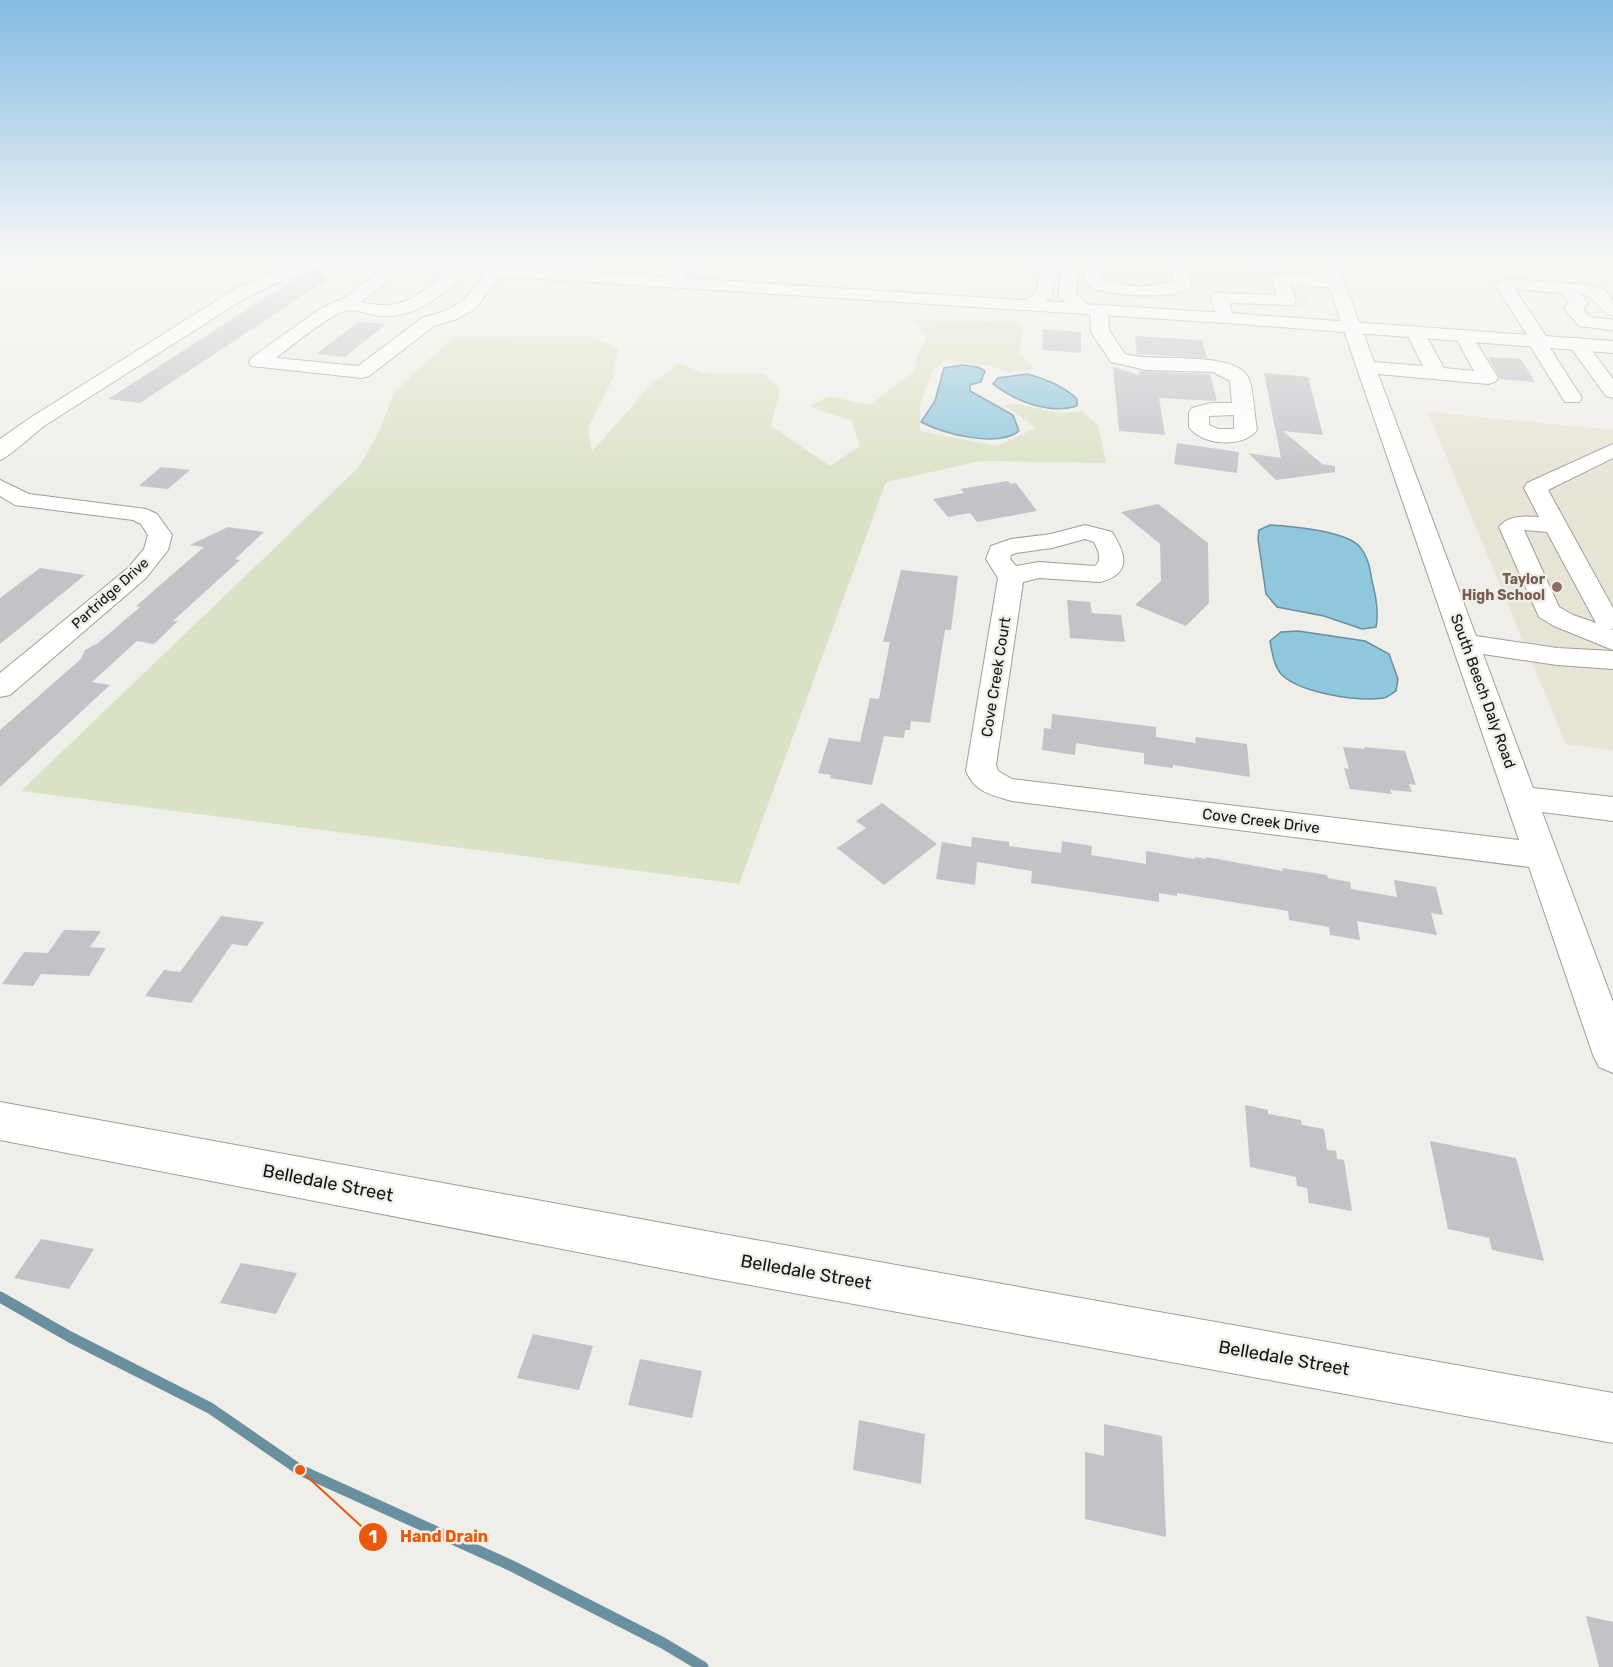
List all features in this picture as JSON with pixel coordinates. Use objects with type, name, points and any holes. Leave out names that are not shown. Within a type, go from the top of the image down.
[{"type":"street","points":[[0,453],[10,441],[37,422],[170,338]]},
{"type":"street","points":[[292,338],[258,362],[362,372],[407,338]]},
{"type":"street","points":[[1108,338],[1114,354],[1124,360],[1211,366],[1230,371],[1239,379],[1243,409]]},
{"type":"street","name":"South Beech Daly Road","points":[[1356,338],[1613,1054]]},
{"type":"street","points":[[1418,338],[1437,374]]},
{"type":"street","points":[[1367,368],[1488,378],[1465,338]]},
{"type":"street","points":[[1491,338],[1613,347]]},
{"type":"street","points":[[1536,338],[1572,398]]},
{"type":"street","points":[[1576,344],[1613,392]]},
{"type":"street","points":[[1607,460],[1535,488],[1605,617],[1613,621]]},
{"type":"street","name":"Partridge Drive","points":[[0,487],[23,500],[138,514],[157,527],[160,535],[156,550],[137,573],[0,688]]},
{"type":"street","points":[[1555,525],[1522,523],[1511,527],[1548,611],[1558,620],[1591,630],[1613,642]]},
{"type":"street","name":"Cove Creek Court","points":[[984,775],[981,765],[1011,578]]},
{"type":"street","points":[[1464,642],[1518,652],[1613,660]]},
{"type":"street","name":"Cove Creek Drive","points":[[984,775],[993,784],[1012,790],[1543,856]]},
{"type":"street","points":[[1522,798],[1613,809]]},
{"type":"street","name":"Belledale Street","points":[[0,1121],[741,1260],[1613,1418]]},
{"type":"shaded area","name":"Taylor High School","points":[[1428,412],[1613,430],[1613,750],[1566,744]]},
{"type":"green space","points":[[452,338],[593,338],[619,348],[612,380],[588,428],[592,452],[649,386],[679,363],[702,373],[764,374],[780,390],[771,426],[830,466],[860,446],[852,421],[809,406],[829,396],[869,405],[914,372],[917,357],[927,338],[1021,338],[1019,354],[1035,369],[1007,372],[986,365],[945,361],[933,370],[920,405],[920,431],[997,446],[1036,428],[1004,405],[1017,404],[1059,413],[1082,411],[1098,425],[1106,463],[981,461],[886,482],[739,884],[21,791],[358,468],[379,432],[394,393]]},
{"type":"water","points":[[962,365],[978,367],[985,371],[981,382],[970,385],[970,391],[1013,415],[1019,431],[1010,436],[985,439],[957,435],[921,422],[935,401],[944,368]]},
{"type":"water","points":[[1027,374],[1067,391],[1077,399],[1077,406],[1056,409],[1033,405],[993,384],[998,378]]},
{"type":"water","points":[[1270,525],[1330,533],[1359,546],[1367,558],[1377,604],[1376,627],[1362,629],[1324,616],[1277,607],[1266,594],[1258,539],[1259,530]]},
{"type":"water","points":[[1298,631],[1365,641],[1389,654],[1398,679],[1396,691],[1384,698],[1360,699],[1330,695],[1302,687],[1291,681],[1277,668],[1270,641],[1281,632]]},
{"type":"building","points":[[203,338],[239,338],[140,403],[108,399]]},
{"type":"building","points":[[337,338],[369,338],[345,357],[316,354]]},
{"type":"building","points":[[1043,338],[1081,338],[1081,353],[1042,350]]},
{"type":"building","points":[[1135,338],[1165,338],[1202,340],[1207,358],[1137,354]]},
{"type":"building","points":[[1488,357],[1521,359],[1535,382],[1500,379]]},
{"type":"building","points":[[1113,367],[1139,375],[1139,371],[1210,374],[1217,401],[1159,398],[1165,435],[1119,431]]},
{"type":"building","points":[[1264,373],[1308,377],[1323,435],[1283,431],[1322,464],[1335,466],[1335,472],[1276,480],[1248,453],[1281,458]]},
{"type":"building","points":[[1177,443],[1239,452],[1237,473],[1174,464]]},
{"type":"building","points":[[161,467],[190,470],[168,489],[139,486]]},
{"type":"building","points":[[1008,481],[1011,484],[1016,483],[1037,511],[977,522],[970,513],[948,517],[933,499],[964,493],[960,489]]},
{"type":"building","points":[[1158,504],[1208,543],[1209,603],[1186,626],[1135,605],[1161,581],[1160,544],[1121,512]]},
{"type":"building","points":[[228,527],[264,532],[235,559],[240,560],[173,621],[178,621],[154,644],[137,641],[92,682],[110,685],[0,787],[0,730],[81,659],[85,650],[98,643],[140,607],[136,606],[204,547],[190,545]]},
{"type":"building","points":[[40,568],[85,575],[0,644],[0,598]]},
{"type":"building","points":[[901,570],[958,576],[951,630],[945,630],[930,723],[911,721],[910,730],[905,730],[904,738],[884,736],[872,785],[830,778],[831,775],[818,773],[829,738],[860,742],[870,698],[879,699],[890,642],[883,642]]},
{"type":"building","points":[[1067,600],[1090,602],[1092,613],[1121,615],[1125,642],[1070,638]]},
{"type":"building","points":[[1052,714],[1156,727],[1156,737],[1196,743],[1195,737],[1247,744],[1250,777],[1173,765],[1173,768],[1144,764],[1144,753],[1076,743],[1075,755],[1042,750],[1044,728],[1051,729]]},
{"type":"building","points":[[1343,747],[1405,751],[1416,785],[1409,784],[1412,792],[1390,790],[1392,794],[1350,789],[1344,768],[1349,769]]},
{"type":"building","points":[[882,803],[937,844],[884,885],[837,848],[866,828],[856,821]]},
{"type":"building","points":[[972,837],[1009,842],[1009,846],[1061,853],[1062,841],[1092,846],[1091,855],[1146,864],[1146,851],[1195,859],[1195,857],[1206,859],[1206,857],[1283,871],[1282,868],[1327,875],[1328,878],[1350,882],[1351,889],[1397,897],[1394,880],[1436,887],[1443,915],[1431,913],[1437,935],[1357,921],[1360,940],[1330,935],[1329,927],[1289,920],[1288,911],[1177,893],[1177,896],[1159,893],[1159,902],[1031,883],[1032,871],[977,862],[975,885],[936,879],[942,842],[971,847]]},
{"type":"building","points":[[221,916],[264,922],[247,946],[232,944],[191,1003],[145,996],[164,970],[180,972]]},
{"type":"building","points":[[64,930],[101,931],[90,947],[106,948],[89,976],[41,974],[33,986],[2,984],[24,952],[48,953]]},
{"type":"building","points":[[1245,1105],[1268,1110],[1268,1114],[1301,1120],[1302,1125],[1324,1129],[1327,1150],[1336,1151],[1337,1159],[1344,1160],[1352,1211],[1309,1203],[1307,1188],[1297,1186],[1296,1177],[1250,1167]]},
{"type":"building","points":[[1430,1141],[1516,1158],[1544,1261],[1492,1250],[1489,1238],[1448,1229]]},
{"type":"building","points":[[41,1239],[94,1249],[69,1289],[14,1278]]},
{"type":"building","points":[[241,1263],[297,1273],[276,1314],[220,1303]]},
{"type":"building","points":[[533,1334],[593,1346],[579,1390],[517,1378]]},
{"type":"building","points":[[640,1359],[702,1371],[692,1418],[628,1405]]},
{"type":"building","points":[[859,1420],[925,1434],[921,1484],[853,1470]]},
{"type":"building","points":[[1104,1424],[1162,1436],[1166,1537],[1085,1519],[1085,1452],[1104,1456]]},
{"type":"building","points":[[1586,1616],[1613,1622],[1613,1667],[1599,1667]]},
{"type":"waterway","points":[[0,1297],[70,1337],[210,1408],[300,1470],[512,1566],[663,1643],[703,1667]]},
{"type":"place","name":"Taylor High School","points":[[1557,587]]},
{"type":"place","name":"Hand Drain","points":[[300,1470]]}]
